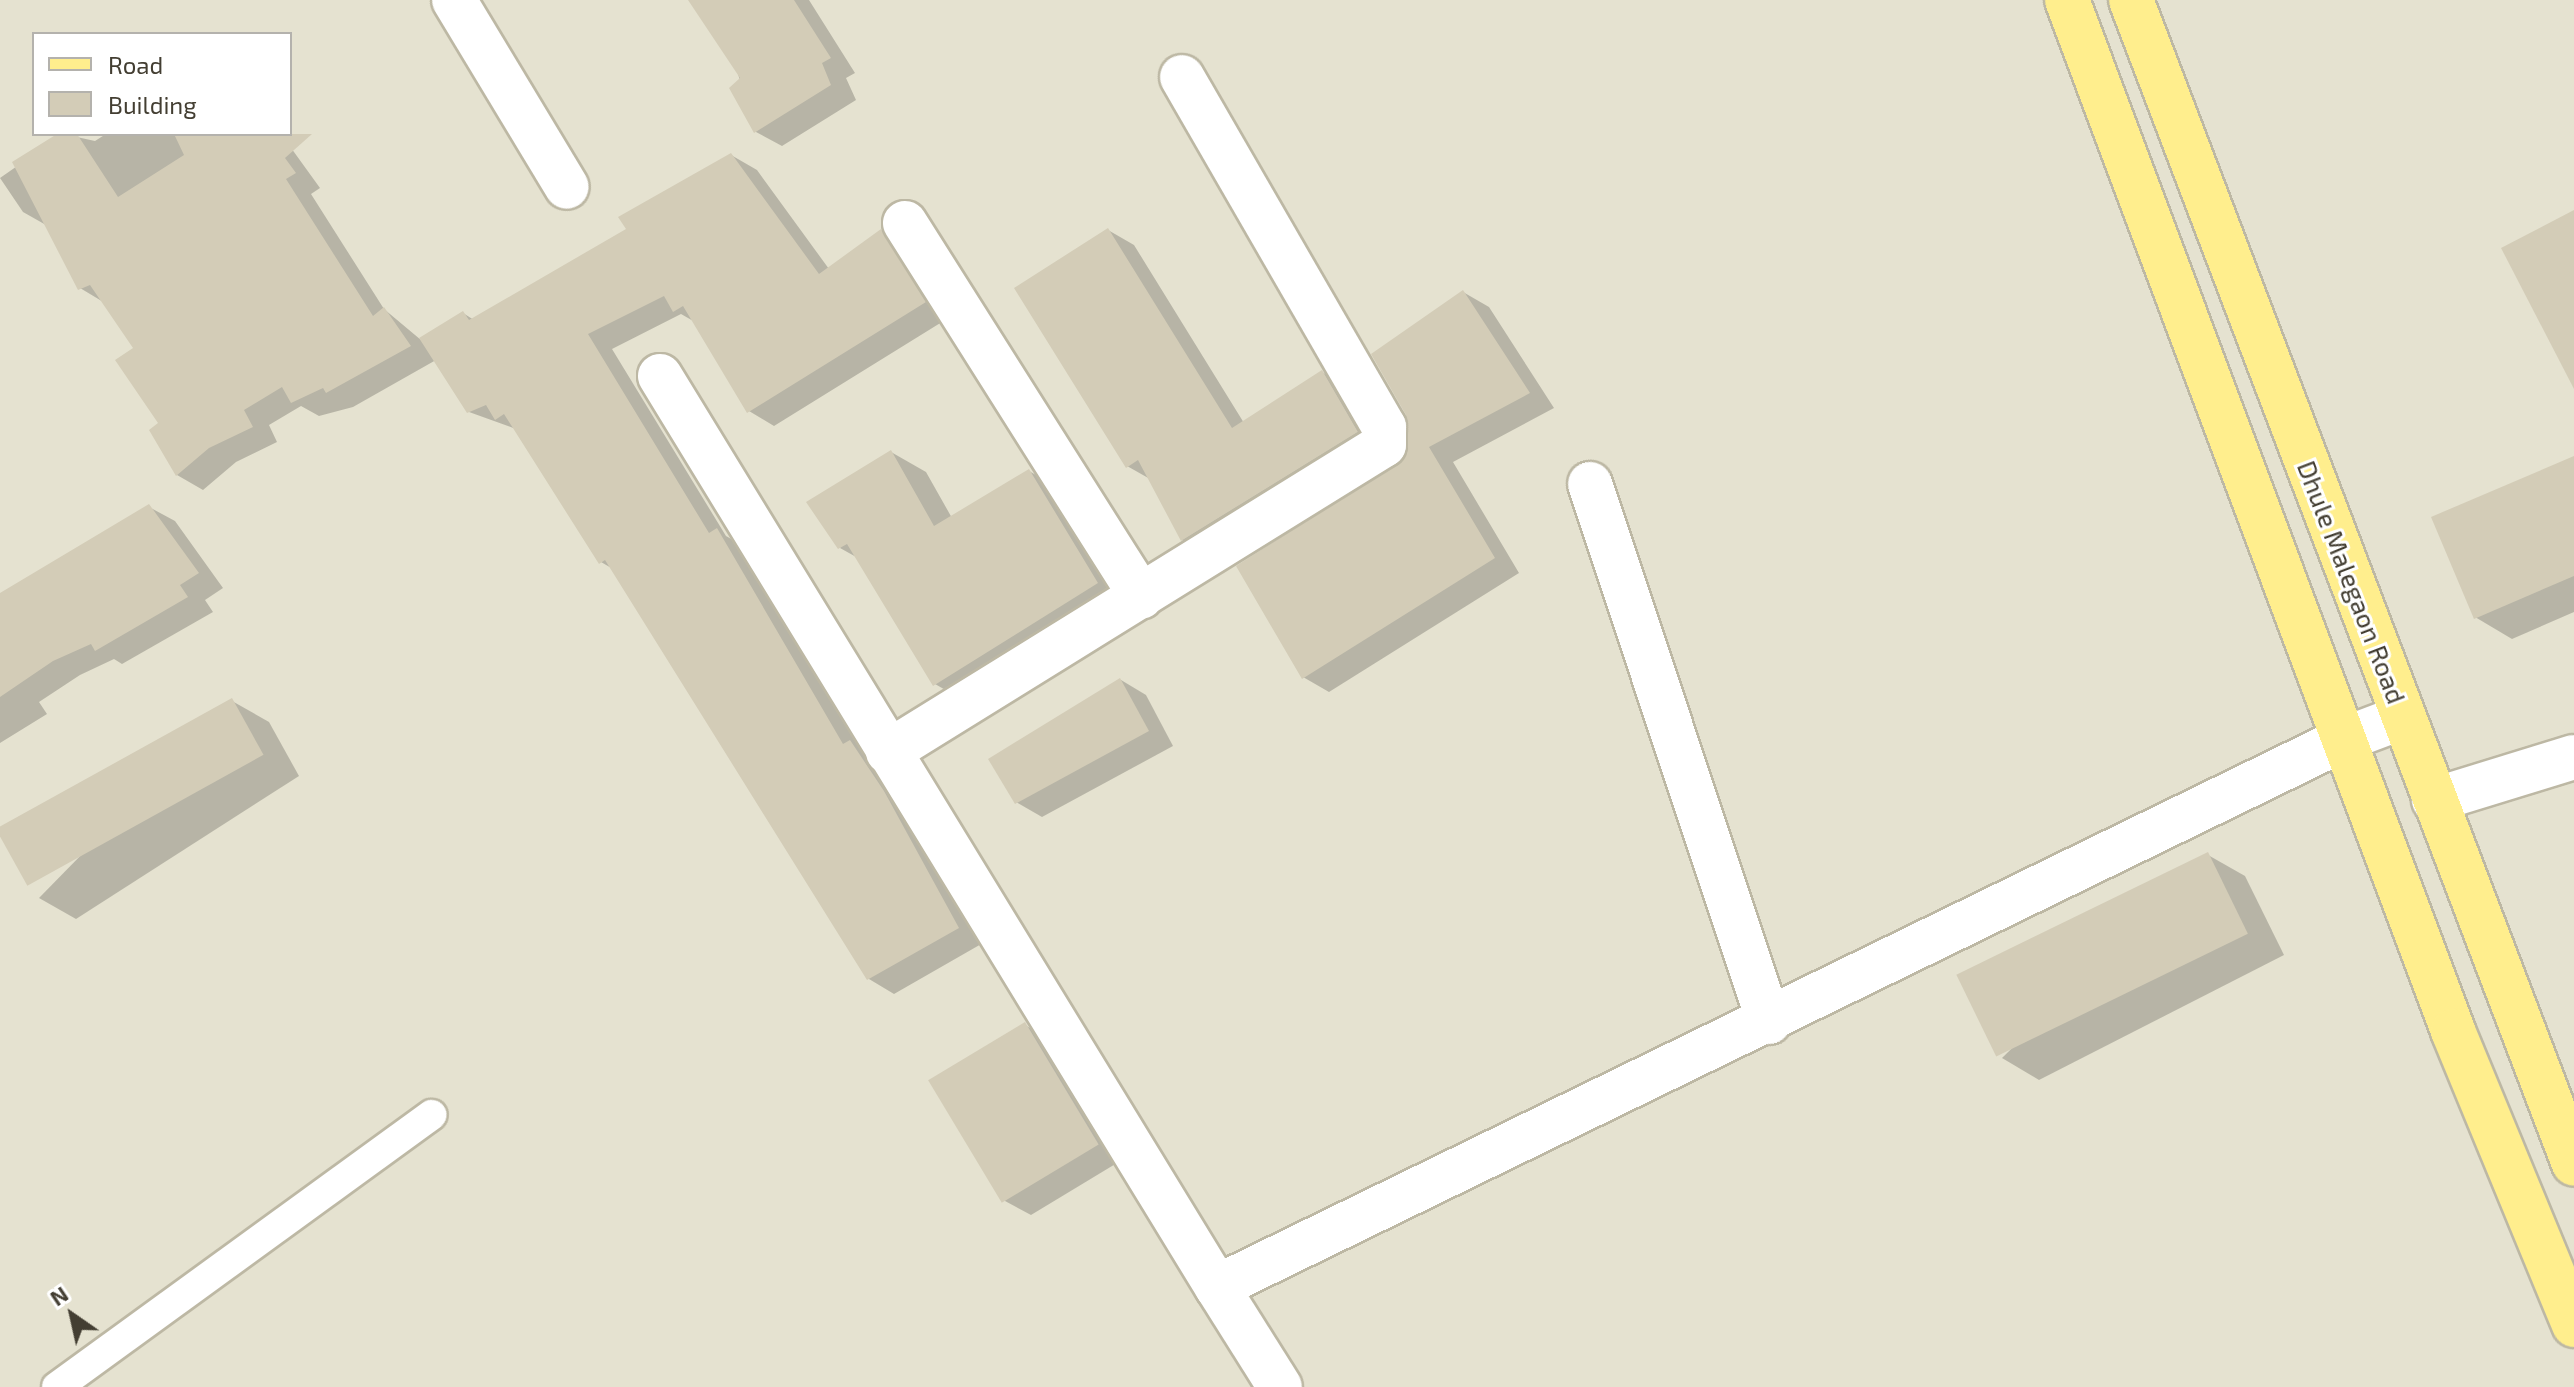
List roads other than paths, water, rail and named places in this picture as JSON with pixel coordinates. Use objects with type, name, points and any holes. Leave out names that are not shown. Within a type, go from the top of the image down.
[{"type":"main road","points":[[2067,0],[2342,740],[2574,1325]]},
{"type":"main road","name":"Dhule Malegaon Road","points":[[2131,0],[2574,1164]]},
{"type":"street","points":[[454,0],[567,187]]},
{"type":"street","points":[[888,752],[1376,452],[1386,436],[1182,77]]},
{"type":"street","points":[[905,223],[1141,597]]},
{"type":"street","points":[[660,376],[1280,1387]]},
{"type":"street","points":[[1590,484],[1769,1022]]},
{"type":"street","points":[[1217,1287],[1769,1022],[2342,740],[2403,717]]},
{"type":"street","points":[[2434,800],[2574,757]]},
{"type":"lane","points":[[57,1387],[432,1115]]}]
